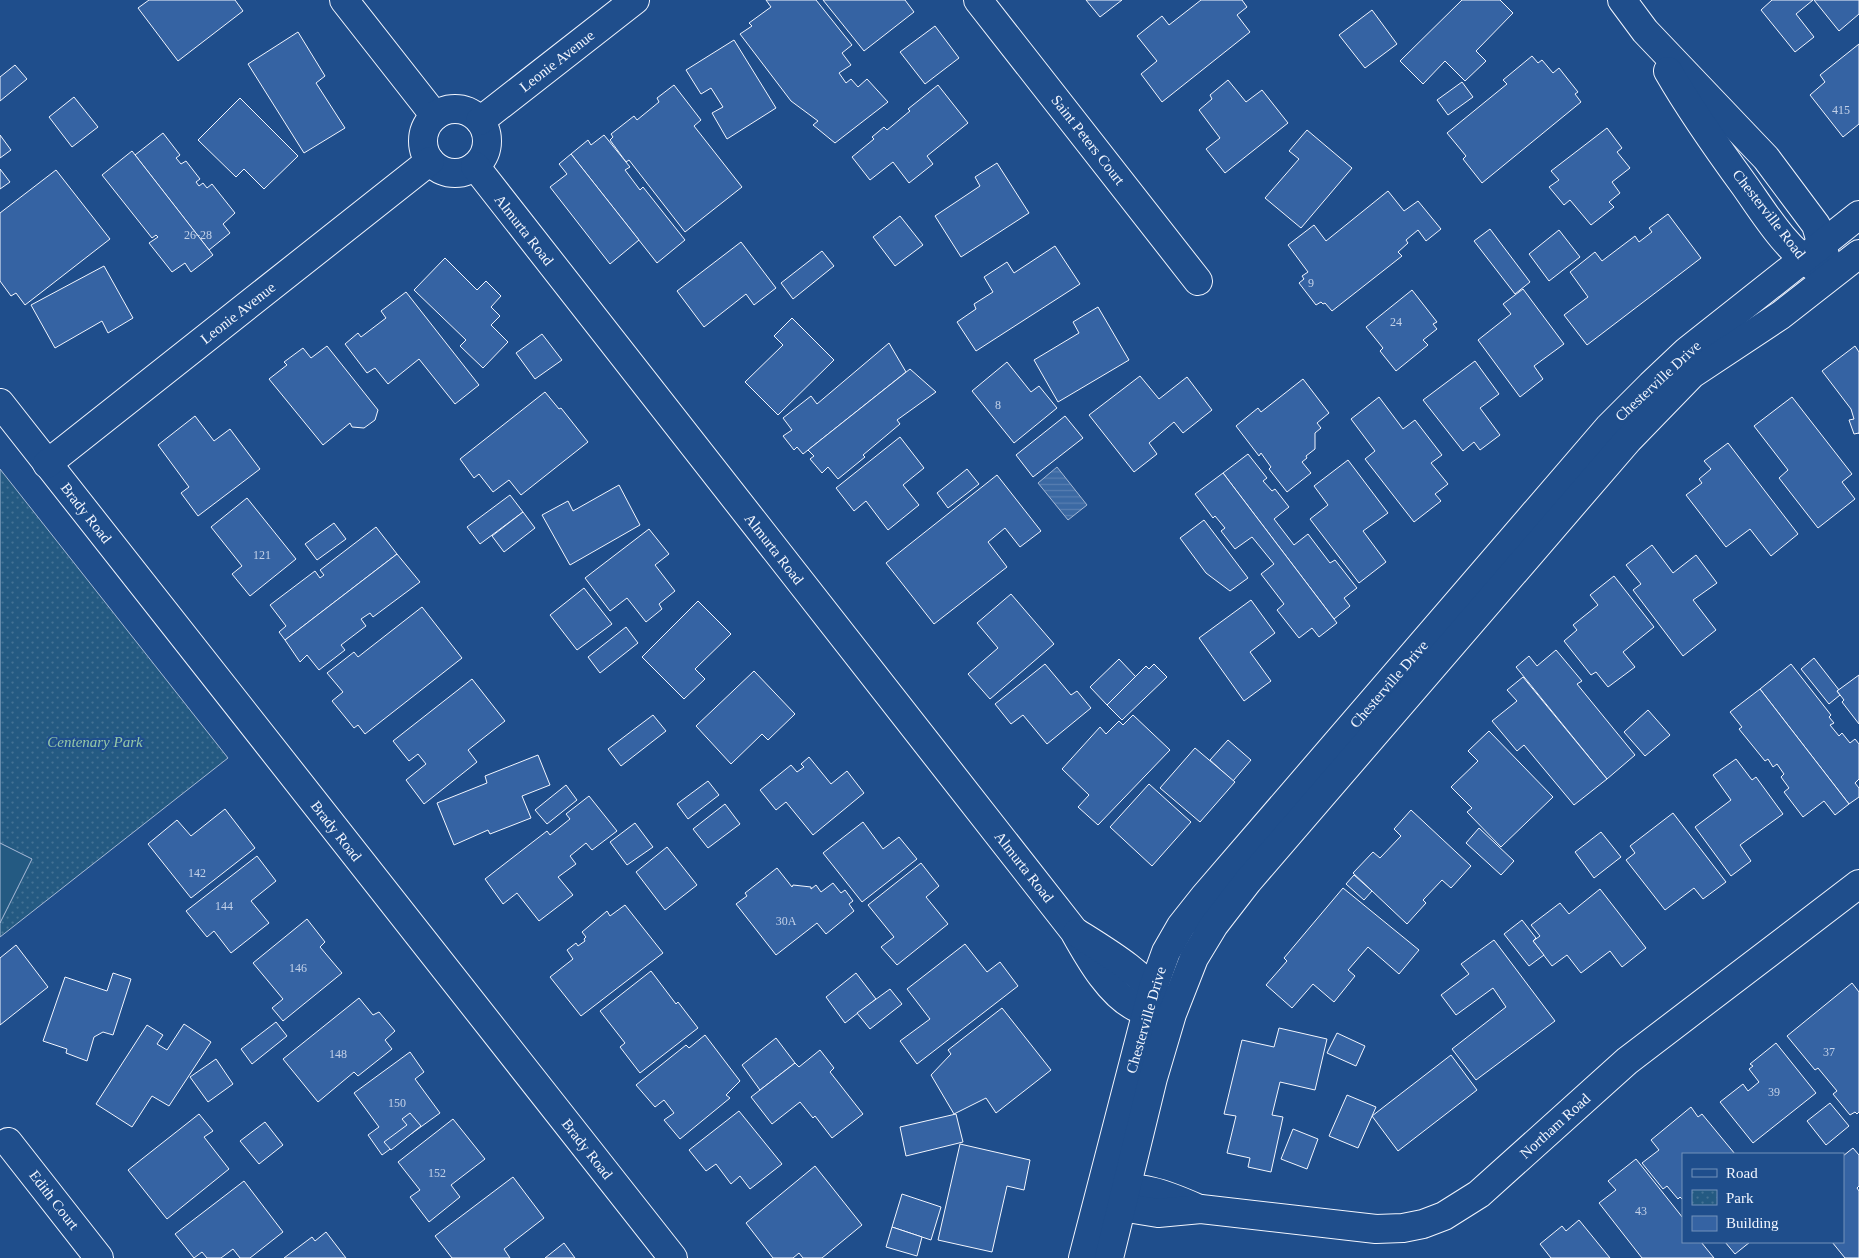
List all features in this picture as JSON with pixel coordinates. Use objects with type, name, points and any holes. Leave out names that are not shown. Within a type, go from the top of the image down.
[{"type":"street","points":[[344,0],[435,116]]},
{"type":"street","name":"Leonie Avenue","points":[[480,121],[635,0]]},
{"type":"street","name":"Saint Peters Court","points":[[978,0],[1198,281]]},
{"type":"street","name":"Chesterville Road","points":[[1622,0],[1645,31],[1702,126],[1771,223],[1812,252],[1830,277]]},
{"type":"street","points":[[464,110],[480,121],[485,130],[486,150],[482,159],[475,166],[461,173],[446,172],[437,168],[430,161],[423,142],[428,123],[435,116],[444,111],[464,110]]},
{"type":"street","name":"Leonie Avenue","points":[[47,464],[430,161]]},
{"type":"street","name":"Almurta Road","points":[[475,166],[1074,931],[1094,965],[1107,982],[1123,998],[1139,1009],[1157,1004]]},
{"type":"street","name":"Chesterville Drive","points":[[1109,1258],[1115,1195],[1157,1004],[1166,952],[1181,926],[1204,896],[1610,427],[1687,351],[1859,215]]},
{"type":"street","name":"Chesterville Drive","points":[[1157,1004],[1194,958],[1214,926],[1248,881],[1628,440],[1692,374],[1781,315],[1859,254]]},
{"type":"street","name":"Brady Road","points":[[0,403],[673,1258]]},
{"type":"street","name":"Northam Road","points":[[1115,1195],[1163,1193],[1201,1209],[1376,1229],[1404,1228],[1424,1224],[1444,1216],[1479,1194],[1627,1061],[1859,884]]},
{"type":"street","name":"Edith Court","points":[[8,1142],[99,1258]]},
{"type":"street","name":"Chesterville Drive","points":[[1083,1258],[1115,1195]]},
{"type":"green space","name":"Centenary Park","points":[[0,469],[228,758],[0,937]]},
{"type":"green space","points":[[0,843],[32,859],[0,923]]},
{"type":"shaded area","points":[[1057,467],[1087,505],[1068,520],[1038,483]]},
{"type":"building","points":[[149,0],[235,0],[243,11],[178,61],[138,8]]},
{"type":"building","points":[[766,0],[816,0],[852,45],[842,53],[851,65],[839,73],[846,83],[851,79],[858,87],[867,79],[888,102],[835,143],[813,125],[818,121],[791,101],[740,34],[752,26],[749,23],[771,7]]},
{"type":"building","points":[[823,0],[905,0],[914,12],[864,51]]},
{"type":"building","points":[[1086,0],[1122,0],[1100,17]]},
{"type":"building","points":[[1201,0],[1242,0],[1247,7],[1237,15],[1250,32],[1162,102],[1141,74],[1157,61],[1137,36],[1162,16],[1169,25]]},
{"type":"building","points":[[1462,0],[1500,0],[1513,13],[1476,51],[1486,61],[1465,81],[1445,61],[1423,84],[1400,61]]},
{"type":"building","points":[[1772,0],[1813,0],[1796,14],[1814,37],[1795,52],[1761,10]]},
{"type":"building","points":[[1814,0],[1859,0],[1859,14],[1839,31]]},
{"type":"building","points":[[1372,10],[1397,44],[1365,68],[1339,35]]},
{"type":"building","points":[[935,26],[959,58],[925,84],[900,52]]},
{"type":"building","points":[[298,32],[325,76],[316,83],[345,128],[304,153],[248,64]]},
{"type":"building","points":[[734,40],[776,108],[727,139],[712,113],[723,107],[711,88],[701,94],[686,70]]},
{"type":"building","points":[[1859,44],[1859,124],[1843,137],[1810,95],[1825,82],[1820,75]]},
{"type":"building","points":[[1532,56],[1538,63],[1542,60],[1553,73],[1559,68],[1578,92],[1575,94],[1581,102],[1482,183],[1463,159],[1466,156],[1447,133],[1507,84],[1503,80]]},
{"type":"building","points":[[15,65],[27,79],[0,101],[0,77]]},
{"type":"building","points":[[1228,80],[1246,102],[1262,90],[1288,123],[1225,173],[1206,149],[1220,138],[1199,110],[1212,99],[1210,95]]},
{"type":"building","points":[[1462,82],[1473,97],[1448,115],[1437,100]]},
{"type":"building","points":[[674,85],[701,120],[694,126],[742,187],[685,232],[629,160],[626,162],[610,140],[613,137],[611,134],[634,116],[637,120],[659,102],[657,98]]},
{"type":"building","points":[[938,85],[968,123],[927,156],[933,164],[909,183],[893,162],[870,180],[852,157],[874,139],[872,137],[884,127],[887,130],[910,111],[908,109]]},
{"type":"building","points":[[74,97],[98,127],[72,147],[49,117]]},
{"type":"building","points":[[240,98],[298,156],[264,189],[244,169],[236,177],[198,140]]},
{"type":"building","points":[[1607,128],[1622,148],[1617,152],[1630,168],[1612,182],[1620,193],[1609,202],[1614,207],[1591,225],[1570,200],[1564,205],[1549,187],[1559,180],[1551,171]]},
{"type":"building","points":[[1307,130],[1352,168],[1301,228],[1265,198],[1299,159],[1289,151]]},
{"type":"building","points":[[163,133],[180,155],[176,158],[181,164],[186,161],[200,179],[196,182],[199,186],[203,183],[207,188],[212,184],[235,213],[223,224],[230,233],[209,250],[135,155]]},
{"type":"building","points":[[0,135],[11,150],[0,158]]},
{"type":"building","points":[[604,135],[630,167],[625,170],[640,190],[643,187],[685,240],[657,263],[571,154],[588,140],[591,145]]},
{"type":"building","points":[[132,151],[213,255],[191,272],[185,263],[172,272],[149,243],[158,237],[156,235],[152,238],[102,175]]},
{"type":"building","points":[[571,154],[639,240],[610,264],[550,187],[567,174],[559,164]]},
{"type":"building","points":[[997,163],[1029,213],[961,257],[935,216],[980,186],[975,177]]},
{"type":"building","points":[[0,169],[10,182],[0,189]]},
{"type":"building","points":[[56,170],[110,239],[25,305],[16,293],[11,296],[0,281],[0,213]]},
{"type":"building","points":[[1388,191],[1404,211],[1418,201],[1441,229],[1426,241],[1418,230],[1406,240],[1408,243],[1398,252],[1402,256],[1332,311],[1325,303],[1321,302],[1316,305],[1299,283],[1304,279],[1302,276],[1308,272],[1288,245],[1314,225],[1326,241]]},
{"type":"building","points":[[1668,214],[1701,258],[1587,345],[1564,315],[1588,297],[1570,272],[1595,252],[1602,261],[1635,236],[1639,242],[1652,232],[1649,228]]},
{"type":"building","points":[[900,216],[923,245],[895,266],[873,237]]},
{"type":"building","points":[[1490,229],[1530,282],[1515,294],[1474,241]]},
{"type":"building","points":[[1559,230],[1580,257],[1549,281],[1529,254]]},
{"type":"building","points":[[741,242],[776,288],[754,305],[746,294],[704,327],[677,291]]},
{"type":"building","points":[[1055,246],[1080,284],[976,351],[957,322],[976,309],[974,304],[993,292],[984,277],[1007,262],[1014,273]]},
{"type":"building","points":[[822,251],[834,266],[793,299],[781,283]]},
{"type":"building","points":[[445,258],[477,290],[486,281],[501,296],[491,307],[500,316],[491,325],[508,342],[483,368],[460,346],[466,340],[414,290]]},
{"type":"building","points":[[104,266],[133,318],[108,333],[102,321],[55,348],[31,305]]},
{"type":"building","points":[[1523,289],[1564,344],[1534,366],[1543,379],[1520,397],[1478,340],[1511,314],[1503,304]]},
{"type":"building","points":[[1412,290],[1437,322],[1433,324],[1437,329],[1423,340],[1428,345],[1396,371],[1380,351],[1383,348],[1366,327]]},
{"type":"building","points":[[406,292],[479,385],[455,404],[419,359],[388,384],[375,368],[367,373],[345,344],[358,333],[361,337],[386,318],[381,311]]},
{"type":"building","points":[[1098,307],[1129,360],[1058,402],[1034,360],[1079,333],[1073,322]]},
{"type":"building","points":[[792,318],[834,360],[778,415],[745,382],[783,345],[774,336]]},
{"type":"building","points":[[542,334],[562,360],[535,379],[516,353]]},
{"type":"building","points":[[889,343],[906,372],[803,454],[797,447],[794,450],[783,436],[792,430],[783,418],[811,396],[817,404]]},
{"type":"building","points":[[327,346],[378,410],[375,420],[364,428],[352,427],[350,423],[323,445],[269,379],[287,365],[284,362],[303,348],[311,358]]},
{"type":"building","points":[[1855,346],[1859,352],[1859,433],[1854,434],[1849,420],[1854,419],[1851,409],[1822,371]]},
{"type":"building","points":[[1475,361],[1499,394],[1480,408],[1500,435],[1480,450],[1474,442],[1463,451],[1423,400]]},
{"type":"building","points":[[1007,362],[1031,392],[1039,386],[1057,408],[1014,443],[972,391]]},
{"type":"building","points":[[910,369],[936,392],[897,420],[900,424],[838,479],[828,467],[822,473],[810,459],[814,456],[808,450]]},
{"type":"building","points":[[1140,376],[1159,399],[1187,377],[1212,410],[1183,433],[1174,422],[1149,443],[1157,454],[1134,472],[1089,415]]},
{"type":"building","points":[[1303,379],[1329,413],[1317,423],[1321,428],[1315,433],[1315,449],[1302,462],[1311,473],[1287,492],[1269,469],[1271,467],[1261,453],[1259,456],[1236,426],[1258,408],[1261,412]]},
{"type":"building","points":[[545,392],[559,409],[561,408],[588,442],[521,495],[509,480],[493,492],[479,474],[474,478],[460,459]]},
{"type":"building","points":[[1379,397],[1403,429],[1415,420],[1442,455],[1431,463],[1448,484],[1435,494],[1441,501],[1414,522],[1365,459],[1375,451],[1351,419]]},
{"type":"building","points":[[1792,397],[1852,474],[1842,482],[1855,499],[1818,528],[1779,478],[1788,470],[1754,426]]},
{"type":"building","points":[[195,416],[214,441],[230,429],[260,469],[198,516],[181,493],[189,487],[158,445]]},
{"type":"building","points":[[1065,416],[1083,438],[1033,477],[1016,455]]},
{"type":"building","points":[[900,437],[924,468],[903,485],[919,505],[888,530],[866,501],[854,511],[836,488]]},
{"type":"building","points":[[1728,443],[1798,534],[1771,556],[1750,529],[1726,547],[1686,495],[1702,483],[1699,479],[1711,469],[1704,461]]},
{"type":"building","points":[[1248,454],[1267,478],[1263,481],[1272,491],[1275,489],[1289,507],[1274,519],[1294,545],[1308,534],[1330,563],[1335,560],[1357,588],[1344,598],[1350,606],[1334,619],[1223,473]]},
{"type":"building","points":[[1348,460],[1388,513],[1363,531],[1386,562],[1359,583],[1310,519],[1328,505],[1314,486]]},
{"type":"building","points":[[967,469],[979,484],[948,508],[937,493]]},
{"type":"building","points":[[1223,473],[1337,623],[1319,637],[1312,628],[1299,638],[1277,610],[1284,604],[1261,574],[1274,564],[1252,537],[1235,549],[1221,531],[1225,528],[1215,516],[1213,518],[1195,494]]},
{"type":"building","points":[[997,475],[1041,531],[1020,547],[1005,528],[988,542],[1007,567],[934,624],[886,563]]},
{"type":"building","points":[[619,485],[640,525],[570,565],[542,515],[568,501],[573,511]]},
{"type":"building","points":[[510,495],[523,512],[480,544],[467,527]]},
{"type":"building","points":[[247,498],[296,559],[250,596],[232,574],[242,566],[211,527]]},
{"type":"building","points":[[523,512],[535,528],[504,552],[492,536]]},
{"type":"building","points":[[1204,520],[1248,578],[1230,591],[1206,573],[1180,538]]},
{"type":"building","points":[[334,523],[346,539],[317,560],[305,544]]},
{"type":"building","points":[[376,527],[397,554],[285,640],[279,632],[286,626],[270,605],[315,571],[320,578],[324,575],[320,570]]},
{"type":"building","points":[[649,529],[669,554],[655,565],[675,591],[659,604],[662,609],[646,622],[627,598],[610,611],[585,578]]},
{"type":"building","points":[[1652,545],[1673,573],[1696,555],[1717,583],[1693,600],[1716,630],[1683,656],[1633,590],[1641,584],[1626,565]]},
{"type":"building","points":[[397,554],[420,582],[373,617],[370,613],[361,619],[366,626],[341,645],[345,650],[319,670],[307,655],[300,662],[285,640]]},
{"type":"building","points":[[1614,576],[1654,627],[1623,652],[1635,667],[1608,687],[1596,672],[1591,675],[1564,641],[1577,630],[1573,625],[1598,605],[1590,595]]},
{"type":"building","points":[[584,588],[612,624],[577,650],[550,615]]},
{"type":"building","points":[[1011,594],[1054,644],[990,699],[968,674],[998,648],[977,623]]},
{"type":"building","points":[[1251,600],[1275,633],[1250,652],[1271,681],[1244,701],[1199,638]]},
{"type":"building","points":[[698,601],[731,634],[695,669],[705,679],[684,699],[642,657]]},
{"type":"building","points":[[422,607],[462,658],[365,734],[358,725],[354,728],[332,701],[343,692],[327,673],[354,652],[358,657]]},
{"type":"building","points":[[626,627],[638,643],[600,673],[588,657]]},
{"type":"building","points":[[1556,650],[1582,681],[1577,684],[1635,755],[1607,779],[1516,667],[1529,656],[1537,666]]},
{"type":"building","points":[[1814,658],[1839,690],[1837,691],[1840,695],[1829,704],[1801,669]]},
{"type":"building","points":[[1119,659],[1136,677],[1107,705],[1090,687]]},
{"type":"building","points":[[1045,664],[1071,695],[1077,691],[1091,708],[1047,744],[1023,715],[1011,724],[995,704]]},
{"type":"building","points":[[1154,664],[1167,677],[1122,720],[1107,705],[1146,666],[1149,669]]},
{"type":"building","points":[[1791,664],[1831,715],[1829,717],[1834,723],[1830,725],[1839,736],[1842,733],[1850,743],[1855,739],[1859,744],[1859,779],[1855,783],[1859,788],[1859,797],[1849,804],[1760,689]]},
{"type":"building","points":[[754,671],[795,714],[768,740],[762,734],[731,764],[696,726]]},
{"type":"building","points":[[1859,675],[1859,724],[1842,702],[1844,700],[1837,691]]},
{"type":"building","points":[[1523,677],[1607,779],[1574,805],[1524,745],[1517,751],[1492,721],[1517,701],[1507,690]]},
{"type":"building","points":[[472,679],[505,721],[468,750],[477,762],[424,804],[406,780],[426,764],[418,754],[409,761],[393,741]]},
{"type":"building","points":[[1760,689],[1849,804],[1835,815],[1824,801],[1803,817],[1784,792],[1789,788],[1781,777],[1784,774],[1777,764],[1773,767],[1768,759],[1765,761],[1739,729],[1742,727],[1730,712]]},
{"type":"building","points":[[1648,710],[1670,735],[1645,756],[1624,732]]},
{"type":"building","points":[[653,715],[666,731],[621,766],[608,749]]},
{"type":"building","points":[[1133,715],[1170,750],[1098,825],[1078,807],[1089,795],[1062,769],[1100,727],[1106,734],[1119,721],[1123,725]]},
{"type":"building","points":[[1489,731],[1553,797],[1501,847],[1467,812],[1472,808],[1451,787],[1478,761],[1468,751]]},
{"type":"building","points":[[1228,740],[1251,760],[1233,781],[1210,760]]},
{"type":"building","points":[[1195,748],[1235,782],[1200,822],[1160,788]]},
{"type":"building","points":[[538,755],[550,785],[522,796],[531,818],[490,834],[488,830],[454,845],[437,803],[487,783],[485,776]]},
{"type":"building","points":[[809,757],[831,784],[847,771],[864,793],[813,835],[786,802],[776,810],[760,790],[791,765],[797,772],[804,767],[801,764]]},
{"type":"building","points":[[1736,759],[1752,780],[1756,777],[1783,814],[1740,845],[1751,861],[1731,876],[1695,827],[1731,800],[1713,775]]},
{"type":"building","points":[[708,781],[719,795],[688,819],[677,804]]},
{"type":"building","points":[[1149,784],[1191,822],[1152,866],[1110,827]]},
{"type":"building","points":[[566,785],[577,800],[547,824],[535,810]]},
{"type":"building","points":[[589,796],[617,831],[592,850],[586,843],[570,856],[576,864],[558,877],[573,895],[539,921],[517,893],[503,904],[485,879],[547,831],[550,835],[570,819],[566,814]]},
{"type":"building","points":[[725,804],[740,824],[708,848],[693,829]]},
{"type":"building","points":[[225,809],[255,848],[191,898],[148,844],[177,820],[191,836]]},
{"type":"building","points":[[1411,810],[1471,866],[1451,888],[1442,880],[1423,900],[1426,903],[1407,924],[1353,873],[1373,852],[1380,858],[1401,836],[1394,829]]},
{"type":"building","points":[[1673,813],[1726,882],[1703,899],[1694,888],[1665,910],[1626,860],[1635,853],[1630,846]]},
{"type":"building","points":[[863,822],[883,849],[899,837],[917,859],[862,902],[823,853]]},
{"type":"building","points":[[635,823],[653,847],[627,865],[610,842]]},
{"type":"building","points":[[1479,828],[1514,861],[1501,875],[1466,843]]},
{"type":"building","points":[[1601,832],[1621,857],[1594,878],[1575,852]]},
{"type":"building","points":[[667,847],[697,885],[665,910],[636,872]]},
{"type":"building","points":[[257,856],[276,881],[251,901],[269,923],[231,953],[214,931],[207,937],[186,911]]},
{"type":"building","points":[[921,863],[939,886],[926,897],[948,924],[897,965],[881,947],[894,937],[868,905]]},
{"type":"building","points":[[777,868],[792,887],[793,885],[811,887],[811,889],[816,885],[821,892],[833,883],[841,893],[845,890],[853,901],[849,904],[854,911],[826,934],[817,923],[776,955],[736,904],[747,896],[745,893]]},
{"type":"building","points":[[1354,875],[1372,891],[1364,900],[1346,884]]},
{"type":"building","points":[[1343,888],[1419,950],[1399,974],[1368,947],[1348,970],[1355,976],[1334,1002],[1313,984],[1292,1008],[1266,985],[1287,961],[1284,958]]},
{"type":"building","points":[[1600,889],[1646,948],[1622,967],[1610,951],[1581,973],[1567,955],[1552,966],[1533,941],[1540,936],[1531,925],[1560,903],[1569,914]]},
{"type":"building","points":[[625,905],[663,953],[581,1016],[550,977],[573,959],[567,950],[576,943],[578,946],[585,941],[586,937],[582,932],[607,911],[610,916]]},
{"type":"building","points":[[307,919],[325,942],[320,947],[342,973],[283,1021],[272,1008],[283,999],[253,963]]},
{"type":"building","points":[[1522,920],[1536,938],[1533,941],[1544,955],[1529,966],[1504,934]]},
{"type":"building","points":[[1494,940],[1555,1021],[1476,1080],[1452,1049],[1506,1007],[1493,988],[1456,1015],[1441,995],[1469,974],[1461,964]]},
{"type":"building","points":[[965,944],[987,972],[1000,962],[1018,986],[917,1064],[900,1041],[930,1019],[907,989]]},
{"type":"building","points":[[16,945],[48,987],[0,1025],[0,958]]},
{"type":"building","points":[[651,971],[676,1004],[678,1002],[698,1028],[640,1073],[620,1047],[625,1043],[600,1011]]},
{"type":"building","points":[[113,973],[131,979],[113,1035],[103,1032],[94,1037],[87,1061],[66,1053],[67,1049],[43,1041],[65,977],[107,991]]},
{"type":"building","points":[[856,973],[876,999],[845,1023],[826,997]]},
{"type":"building","points":[[1852,983],[1859,992],[1859,1112],[1850,1115],[1833,1094],[1837,1091],[1818,1068],[1815,1070],[1787,1036]]},
{"type":"building","points":[[890,989],[902,1004],[870,1029],[857,1013]]},
{"type":"building","points":[[359,998],[373,1015],[379,1012],[395,1031],[385,1040],[392,1049],[358,1076],[354,1072],[318,1102],[283,1059]]},
{"type":"building","points":[[1002,1008],[1051,1070],[996,1113],[986,1098],[954,1114],[931,1075],[951,1054],[948,1050]]},
{"type":"building","points":[[276,1022],[287,1036],[252,1064],[241,1049]]},
{"type":"building","points":[[184,1024],[211,1042],[169,1106],[152,1096],[132,1127],[96,1104],[147,1025],[163,1035],[157,1044],[167,1050]]},
{"type":"building","points":[[1279,1028],[1327,1039],[1315,1090],[1280,1082],[1272,1115],[1283,1117],[1271,1172],[1248,1167],[1250,1158],[1227,1153],[1236,1116],[1224,1114],[1242,1040],[1274,1047]]},
{"type":"building","points":[[1337,1033],[1365,1046],[1356,1066],[1327,1053]]},
{"type":"building","points":[[705,1035],[740,1081],[726,1095],[730,1098],[680,1139],[664,1120],[674,1113],[664,1100],[655,1107],[636,1085],[686,1045],[689,1048]]},
{"type":"building","points":[[776,1038],[795,1063],[760,1090],[742,1065]]},
{"type":"building","points":[[1776,1043],[1816,1093],[1753,1143],[1720,1102],[1743,1084],[1748,1091],[1759,1082],[1749,1069],[1753,1066],[1750,1064]]},
{"type":"building","points":[[820,1050],[834,1068],[830,1072],[863,1114],[832,1138],[815,1116],[813,1118],[800,1102],[772,1124],[751,1097],[795,1063],[799,1067]]},
{"type":"building","points":[[410,1052],[424,1072],[415,1079],[440,1113],[382,1155],[368,1135],[379,1127],[354,1093]]},
{"type":"building","points":[[1451,1055],[1477,1090],[1398,1151],[1372,1116]]},
{"type":"building","points":[[216,1059],[233,1084],[208,1102],[190,1077]]},
{"type":"building","points":[[1347,1095],[1376,1107],[1358,1148],[1329,1136]]},
{"type":"building","points":[[1830,1103],[1849,1126],[1826,1145],[1807,1121]]},
{"type":"building","points":[[1691,1107],[1698,1117],[1702,1114],[1734,1153],[1682,1153],[1682,1199],[1680,1197],[1678,1199],[1667,1186],[1663,1189],[1642,1163],[1659,1150],[1651,1140]]},
{"type":"building","points":[[739,1111],[782,1164],[750,1189],[740,1176],[731,1184],[716,1164],[706,1171],[689,1150]]},
{"type":"building","points":[[410,1113],[421,1126],[391,1150],[384,1142],[407,1125],[402,1119]]},
{"type":"building","points":[[199,1114],[213,1131],[204,1137],[229,1169],[167,1219],[128,1170]]},
{"type":"building","points":[[956,1114],[963,1142],[906,1156],[900,1127]]},
{"type":"building","points":[[453,1119],[485,1159],[451,1185],[460,1197],[429,1222],[410,1197],[420,1190],[398,1162]]},
{"type":"building","points":[[265,1122],[283,1145],[259,1164],[240,1141]]},
{"type":"building","points":[[1293,1129],[1318,1139],[1307,1169],[1281,1159]]},
{"type":"building","points":[[960,1144],[1030,1160],[1024,1190],[1007,1186],[992,1252],[938,1240]]},
{"type":"building","points":[[1853,1148],[1859,1155],[1859,1186],[1857,1188],[1859,1191],[1859,1258],[1845,1258],[1833,1243],[1844,1243],[1844,1155]]},
{"type":"building","points":[[1636,1159],[1682,1217],[1682,1243],[1702,1243],[1714,1258],[1642,1258],[1599,1203],[1616,1190],[1608,1181]]},
{"type":"building","points":[[815,1166],[862,1225],[822,1258],[803,1258],[799,1253],[793,1258],[773,1258],[746,1223]]},
{"type":"building","points":[[513,1177],[544,1218],[504,1249],[510,1258],[452,1258],[435,1236]]},
{"type":"building","points":[[244,1181],[283,1232],[250,1258],[240,1258],[233,1249],[221,1258],[207,1258],[202,1252],[194,1258],[175,1234]]},
{"type":"building","points":[[902,1194],[941,1207],[931,1240],[892,1227]]},
{"type":"building","points":[[1579,1220],[1610,1258],[1551,1258],[1540,1244],[1562,1226],[1566,1231]]},
{"type":"building","points":[[892,1227],[922,1237],[917,1256],[886,1247]]},
{"type":"building","points":[[326,1232],[346,1258],[284,1258],[312,1237],[315,1241]]},
{"type":"building","points":[[564,1243],[575,1258],[545,1258]]},
{"type":"building","points":[[1726,1243],[1749,1243],[1735,1254]]}]
